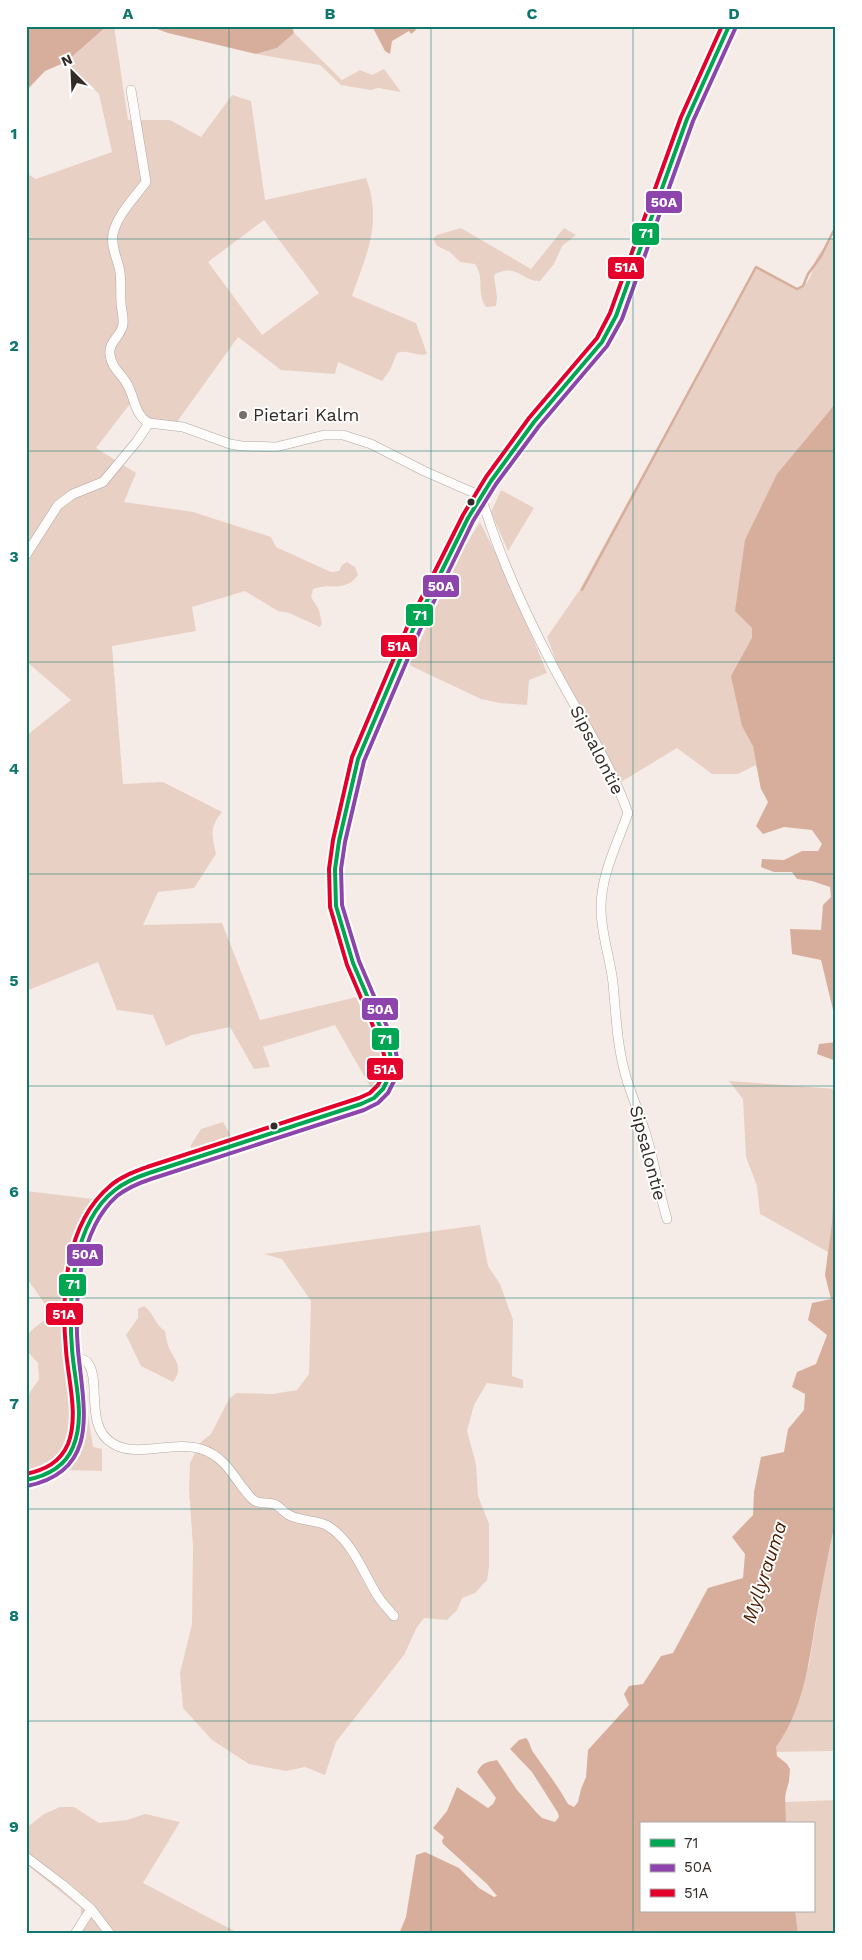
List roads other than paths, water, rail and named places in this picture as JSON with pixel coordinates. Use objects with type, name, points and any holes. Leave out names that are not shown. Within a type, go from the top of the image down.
[{"type":"street","points":[[26,1480],[49,1474],[57,1469],[66,1459],[77,1430],[79,1412],[73,1356],[73,1286],[80,1248],[89,1222],[104,1201],[134,1179],[361,1104],[379,1093],[388,1080],[392,1063],[388,1045],[353,963],[338,915],[336,869],[338,842],[358,759],[414,627],[481,496],[534,422],[602,342],[616,316],[687,119],[729,26]]},
{"type":"street","points":[[131,90],[140,135],[146,182],[116,224],[113,235],[115,257],[120,268],[124,323],[111,343],[109,352],[114,368],[126,382],[138,412],[149,423],[183,427],[230,444],[242,446],[276,447],[324,435],[343,435],[371,444],[439,479],[481,496]]},
{"type":"street","points":[[26,555],[58,505],[73,494],[103,482],[138,441],[149,423]]},
{"type":"street","name":"Sipsalontie","points":[[481,496],[496,538],[537,636],[615,778],[628,813],[605,877],[601,907],[603,940],[613,982],[616,1024],[626,1076],[647,1138],[660,1197],[667,1219]]},
{"type":"street","points":[[73,1356],[89,1364],[99,1428],[109,1441],[119,1447],[131,1450],[188,1446],[214,1454],[222,1460],[247,1493],[255,1500],[274,1504],[290,1516],[325,1525],[335,1532],[360,1562],[380,1600],[394,1616]]},
{"type":"street","points":[[26,1858],[62,1884],[91,1909],[110,1934]]},
{"type":"street","points":[[75,1934],[91,1909]]},
{"type":"water","points":[[26,26],[107,26],[66,62],[45,71],[26,91]]},
{"type":"water","points":[[149,26],[292,26],[294,33],[277,48],[256,54],[168,33]]},
{"type":"water","points":[[372,26],[413,26],[416,30],[411,34],[409,31],[392,41],[390,54],[385,51]]},
{"type":"water","points":[[836,403],[836,1015],[834,1014],[821,960],[792,954],[790,929],[821,930],[823,905],[831,897],[830,887],[812,881],[797,879],[792,872],[774,872],[761,867],[762,859],[784,860],[802,851],[818,851],[822,844],[812,830],[784,827],[763,834],[756,826],[768,802],[761,789],[753,746],[742,726],[731,676],[752,638],[752,628],[735,611],[745,540],[777,474]]},
{"type":"water","points":[[836,1042],[836,1061],[817,1054],[819,1044]]},
{"type":"water","name":"Myllyrauma","points":[[836,1139],[836,1520],[804,1686],[793,1718],[776,1747],[777,1756],[790,1769],[785,1796],[786,1822],[640,1822],[640,1912],[795,1912],[798,1934],[399,1934],[406,1917],[416,1855],[425,1852],[459,1868],[479,1888],[494,1897],[497,1896],[487,1884],[443,1844],[444,1837],[433,1828],[447,1811],[457,1787],[488,1808],[496,1798],[477,1772],[483,1764],[497,1760],[517,1790],[536,1812],[542,1818],[555,1822],[559,1817],[558,1813],[532,1772],[510,1749],[519,1740],[526,1738],[533,1752],[568,1804],[574,1807],[578,1802],[586,1777],[588,1750],[629,1705],[624,1694],[629,1686],[643,1684],[661,1656],[673,1653],[708,1588],[743,1578],[745,1554],[732,1537],[753,1515],[754,1492],[761,1457],[784,1452],[788,1429],[804,1410],[805,1394],[792,1387],[797,1372],[816,1364],[827,1335],[808,1320],[812,1303],[831,1299],[825,1275],[832,1222]]},
{"type":"waterway","points":[[582,590],[756,267],[797,289],[803,286],[836,226]]},
{"type":"place","name":"Pietari Kalm","points":[[243,415]]}]
